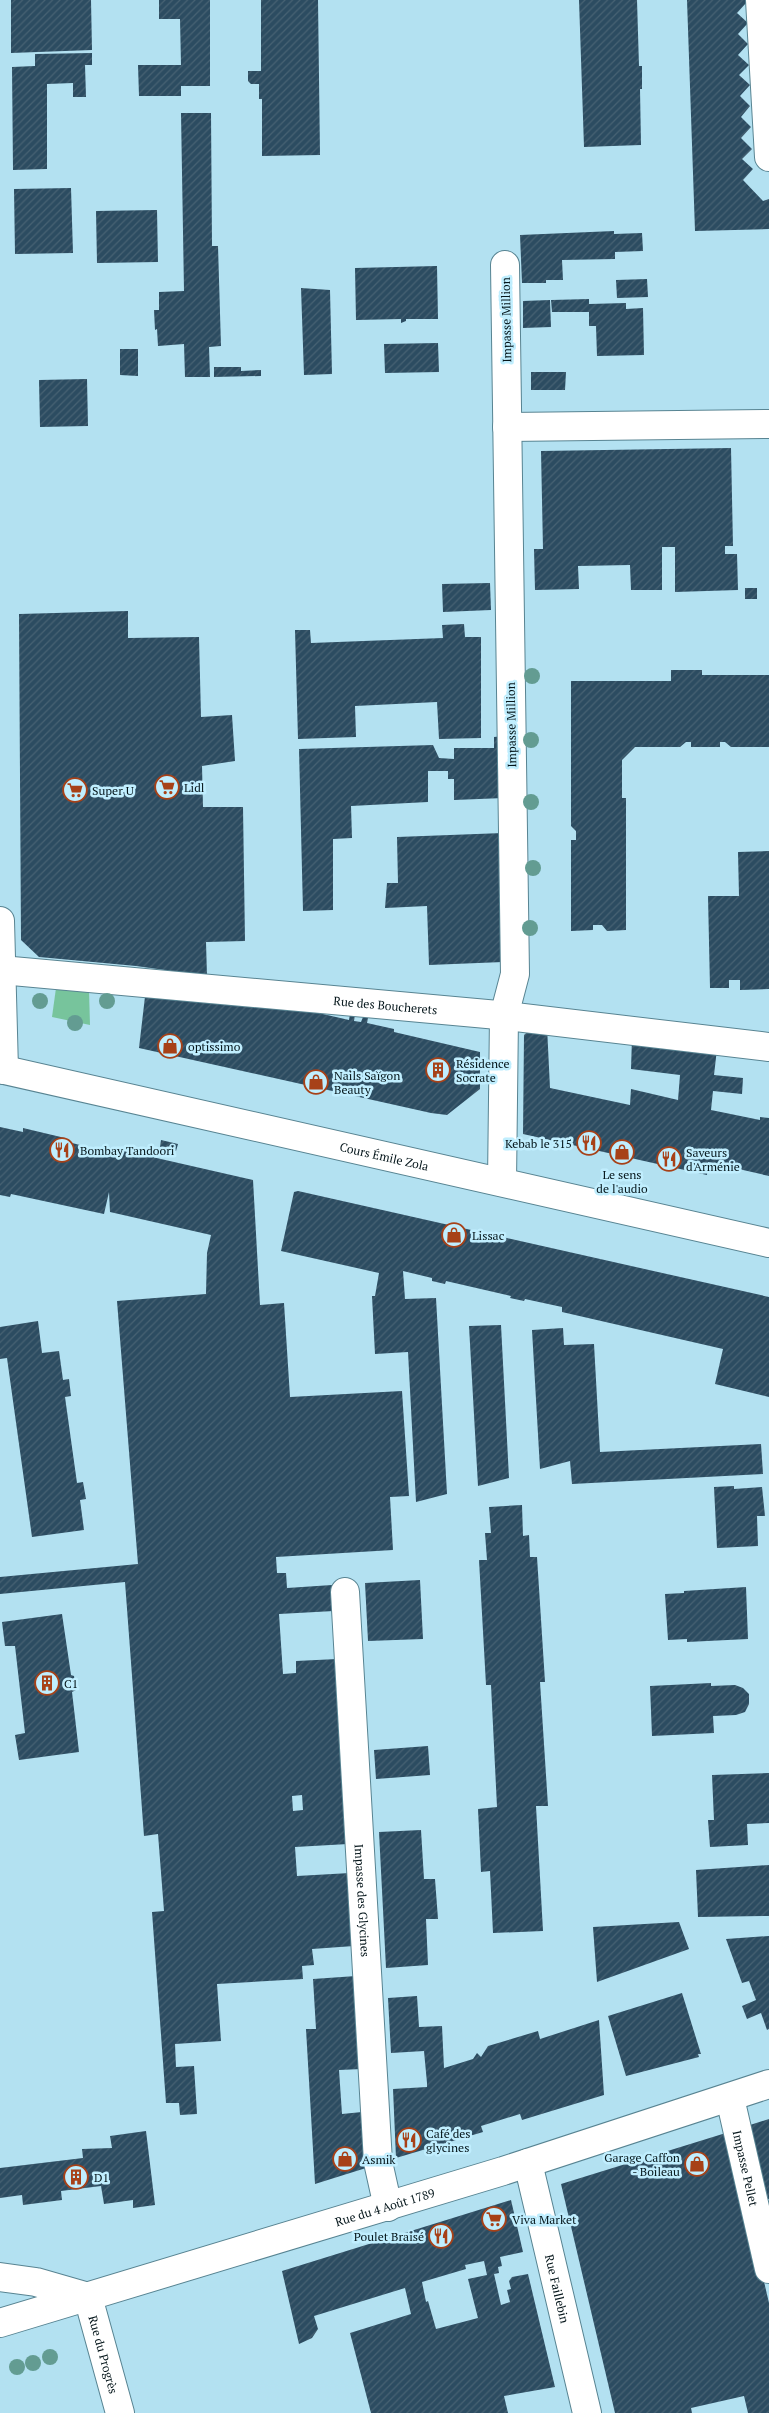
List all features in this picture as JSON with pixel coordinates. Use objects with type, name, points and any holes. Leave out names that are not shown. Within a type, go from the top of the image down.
[{"type":"street","points":[[760,0],[769,157]]},
{"type":"street","name":"Impasse Million","points":[[502,1182],[504,1016],[515,974],[505,265]]},
{"type":"street","points":[[507,427],[769,424]]},
{"type":"street","points":[[0,921],[2,1070]]},
{"type":"street","name":"Rue des Boucherets","points":[[1,970],[504,1016],[769,1047]]},
{"type":"street","name":"Cours Émile Zola","points":[[2,1070],[769,1243]]},
{"type":"street","name":"Impasse des Glycines","points":[[345,1592],[378,2162],[388,2207]]},
{"type":"street","name":"Rue du 4 Août 1789","points":[[0,2323],[388,2207],[769,2084]]},
{"type":"street","name":"Impasse Pellet","points":[[730,2098],[769,2269]]},
{"type":"street","name":"Rue Faillebin","points":[[528,2163],[587,2413]]},
{"type":"street","points":[[0,2277],[36,2282],[88,2297]]},
{"type":"street","name":"Rue du Progrès","points":[[88,2297],[120,2413]]},
{"type":"green space","points":[[56,988],[89,990],[90,1025],[52,1017]]},
{"type":"building","points":[[11,0],[91,0],[92,50],[11,53]]},
{"type":"building","points":[[159,0],[210,0],[210,86],[181,86],[181,96],[139,96],[138,65],[181,65],[180,19],[159,19]]},
{"type":"building","points":[[261,0],[318,0],[320,155],[262,156],[262,99],[259,99],[259,84],[251,84],[248,81],[248,71],[261,71]]},
{"type":"building","points":[[579,0],[637,0],[639,66],[642,66],[642,89],[640,89],[641,145],[584,147]]},
{"type":"building","points":[[687,0],[745,0],[747,2],[737,13],[748,23],[738,34],[748,44],[738,55],[749,65],[739,75],[750,85],[740,96],[750,106],[741,117],[751,127],[741,138],[752,149],[742,159],[753,169],[743,180],[763,201],[769,199],[769,229],[695,231]]},
{"type":"building","points":[[92,53],[92,65],[85,65],[86,97],[73,97],[73,83],[47,84],[47,169],[13,170],[12,67],[35,66],[35,54]]},
{"type":"building","points":[[181,113],[211,113],[212,246],[218,246],[221,346],[209,347],[210,377],[185,377],[184,344],[158,346],[157,329],[155,330],[154,310],[159,310],[159,292],[184,291]]},
{"type":"building","points":[[71,188],[73,253],[15,254],[14,189]]},
{"type":"building","points":[[157,210],[158,262],[97,263],[96,211]]},
{"type":"building","points":[[614,231],[614,234],[642,233],[643,251],[615,252],[615,259],[562,260],[563,280],[546,280],[546,283],[522,283],[520,235]]},
{"type":"building","points":[[437,266],[438,319],[406,319],[406,321],[401,323],[401,319],[356,320],[355,268]]},
{"type":"building","points":[[647,279],[648,297],[617,298],[616,280]]},
{"type":"building","points":[[301,288],[330,290],[332,374],[304,375]]},
{"type":"building","points":[[589,299],[589,304],[626,303],[626,309],[643,308],[644,355],[597,356],[596,326],[589,326],[589,312],[552,312],[551,300]]},
{"type":"building","points":[[550,300],[551,327],[523,328],[523,301]]},
{"type":"building","points":[[438,343],[439,372],[385,373],[384,344]]},
{"type":"building","points":[[120,349],[138,349],[138,376],[120,375]]},
{"type":"building","points":[[214,367],[241,367],[241,371],[261,370],[261,376],[214,377]]},
{"type":"building","points":[[531,372],[566,372],[565,390],[531,390]]},
{"type":"building","points":[[87,379],[88,426],[40,427],[39,380]]},
{"type":"building","points":[[731,448],[733,546],[725,546],[725,554],[737,554],[738,590],[675,592],[675,547],[662,547],[662,590],[631,590],[630,565],[578,566],[579,589],[535,590],[534,549],[543,549],[541,451]]},
{"type":"building","points":[[490,583],[491,610],[443,612],[442,584]]},
{"type":"building","points":[[745,588],[757,588],[757,599],[745,599]]},
{"type":"building","points":[[128,611],[128,638],[199,637],[201,717],[232,715],[235,761],[202,766],[203,807],[243,807],[245,941],[206,942],[207,976],[136,966],[39,957],[21,940],[19,614]]},
{"type":"building","points":[[464,624],[465,637],[481,637],[481,738],[439,739],[437,702],[355,706],[356,737],[298,739],[295,630],[310,630],[311,643],[443,638],[442,625]]},
{"type":"building","points":[[671,670],[702,670],[702,675],[769,675],[769,747],[731,747],[725,742],[720,742],[720,747],[691,747],[691,742],[686,742],[680,747],[635,747],[622,760],[622,798],[626,798],[626,930],[607,931],[602,925],[593,925],[593,930],[571,931],[571,840],[576,840],[576,831],[571,826],[571,681],[671,681]]},
{"type":"building","points":[[504,736],[504,798],[454,800],[454,779],[448,779],[448,771],[428,771],[428,802],[351,806],[352,838],[333,839],[333,910],[303,911],[299,749],[433,745],[439,758],[454,759],[454,748],[494,748],[494,737]]},
{"type":"building","points":[[503,833],[503,962],[429,965],[427,906],[385,908],[387,883],[398,883],[397,837]]},
{"type":"building","points":[[769,851],[769,989],[740,990],[740,980],[729,980],[729,988],[710,988],[708,896],[739,896],[738,852]]},
{"type":"building","points":[[146,988],[301,1009],[349,1020],[350,1014],[355,1015],[354,1021],[361,1022],[363,1017],[368,1018],[367,1023],[394,1029],[394,1032],[480,1052],[480,1089],[447,1115],[139,1048]]},
{"type":"building","points":[[534,1026],[547,1027],[550,1088],[630,1105],[631,1089],[678,1100],[680,1075],[631,1069],[632,1038],[717,1049],[714,1075],[743,1078],[742,1094],[713,1091],[711,1110],[760,1120],[760,1117],[769,1118],[769,1176],[708,1162],[707,1175],[523,1134],[524,1035]]},
{"type":"building","points":[[0,1127],[23,1132],[23,1128],[65,1138],[64,1141],[104,1151],[104,1146],[253,1180],[260,1305],[284,1303],[290,1397],[402,1391],[409,1496],[390,1497],[393,1550],[276,1557],[277,1573],[286,1573],[287,1588],[332,1585],[334,1611],[279,1614],[283,1674],[296,1673],[296,1661],[337,1659],[348,1844],[295,1847],[297,1876],[350,1873],[354,1946],[312,1949],[314,1965],[302,1966],[303,1979],[217,1984],[221,2041],[175,2044],[176,2067],[194,2066],[197,2114],[180,2115],[179,2103],[166,2103],[152,1912],[164,1911],[158,1834],[144,1836],[125,1582],[0,1594],[0,1577],[138,1564],[117,1301],[206,1294],[207,1253],[211,1235],[110,1212],[109,1192],[104,1214],[11,1194],[10,1197],[0,1195]],"holes":[[[302,1795],[303,1810],[293,1811],[292,1796]]]},
{"type":"building","points":[[161,1140],[178,1144],[176,1151],[160,1147]]},
{"type":"building","points":[[298,1191],[769,1297],[769,1397],[715,1384],[723,1349],[562,1312],[562,1307],[525,1299],[524,1301],[510,1298],[511,1296],[446,1281],[445,1284],[432,1281],[432,1278],[403,1271],[405,1299],[436,1298],[447,1494],[416,1502],[408,1352],[375,1354],[372,1296],[375,1296],[379,1273],[281,1251],[294,1192]]},
{"type":"building","points":[[38,1321],[42,1353],[59,1351],[63,1380],[69,1379],[71,1396],[65,1397],[77,1483],[83,1482],[86,1499],[80,1500],[84,1530],[32,1537],[7,1358],[0,1359],[0,1327]]},
{"type":"building","points":[[501,1325],[509,1478],[478,1486],[469,1326]]},
{"type":"building","points":[[563,1328],[564,1345],[594,1344],[600,1452],[761,1444],[763,1474],[572,1484],[570,1461],[540,1469],[532,1330]]},
{"type":"building","points":[[734,1486],[734,1489],[762,1487],[765,1516],[757,1516],[758,1546],[717,1548],[714,1487]]},
{"type":"building","points":[[522,1505],[523,1536],[529,1535],[530,1557],[537,1557],[545,1682],[540,1682],[548,1806],[536,1806],[543,1931],[493,1933],[490,1871],[481,1872],[478,1809],[497,1807],[491,1685],[486,1685],[479,1560],[487,1560],[485,1533],[491,1533],[489,1507]]},
{"type":"building","points":[[420,1580],[423,1639],[368,1641],[365,1583]]},
{"type":"building","points":[[746,1587],[748,1639],[687,1642],[687,1639],[668,1640],[665,1594]]},
{"type":"building","name":"C1","points":[[62,1614],[71,1675],[74,1676],[76,1690],[72,1692],[79,1752],[19,1760],[15,1735],[25,1733],[15,1646],[5,1646],[2,1622]]},
{"type":"building","points":[[711,1683],[711,1686],[735,1685],[743,1688],[749,1694],[749,1704],[745,1712],[736,1715],[713,1716],[714,1733],[652,1736],[650,1686]]},
{"type":"building","points":[[428,1746],[430,1775],[376,1779],[374,1750]]},
{"type":"building","points":[[769,1773],[769,1823],[747,1824],[748,1845],[710,1847],[708,1820],[714,1820],[712,1775]]},
{"type":"building","points":[[421,1830],[424,1879],[435,1879],[438,1919],[426,1919],[428,1965],[386,1968],[379,1832]]},
{"type":"building","points":[[769,1865],[769,1916],[698,1917],[696,1870]]},
{"type":"building","points":[[679,1922],[689,1949],[597,1982],[593,1927]]},
{"type":"building","points":[[769,1936],[769,2029],[767,2030],[761,2013],[747,2019],[742,2006],[756,2000],[749,1981],[742,1983],[726,1939]]},
{"type":"building","points":[[356,1976],[362,2069],[339,2070],[342,2114],[362,2112],[366,2168],[315,2184],[306,2029],[316,2029],[313,1979]]},
{"type":"building","points":[[682,1993],[701,2054],[698,2054],[699,2057],[626,2076],[608,2016]]},
{"type":"building","points":[[417,1996],[419,2027],[442,2026],[444,2068],[473,2059],[477,2053],[481,2057],[488,2046],[538,2031],[540,2039],[599,2020],[604,2095],[522,2120],[520,2114],[481,2126],[483,2132],[396,2158],[393,2089],[427,2087],[427,2083],[424,2051],[391,2053],[388,1998]]},
{"type":"building","points":[[769,2119],[769,2199],[768,2199],[750,2125]]},
{"type":"building","name":"D1","points":[[146,2131],[155,2205],[133,2208],[133,2200],[104,2204],[101,2186],[61,2191],[62,2200],[23,2205],[22,2195],[0,2198],[0,2168],[83,2158],[82,2149],[112,2148],[110,2136]]},
{"type":"building","points":[[729,2132],[769,2303],[769,2413],[748,2413],[744,2396],[691,2408],[692,2413],[615,2413],[561,2184]]},
{"type":"building","points":[[511,2200],[523,2252],[500,2257],[502,2266],[498,2267],[499,2273],[494,2274],[501,2305],[510,2302],[507,2290],[511,2289],[509,2281],[512,2277],[528,2274],[555,2387],[504,2396],[508,2413],[371,2413],[350,2333],[411,2314],[405,2288],[314,2316],[318,2329],[312,2338],[299,2344],[282,2271]],"holes":[[[484,2261],[487,2275],[468,2279],[478,2318],[436,2329],[428,2301],[426,2302],[422,2282],[466,2269],[465,2265]]]},
{"type":"place","name":"Lidl","points":[[167,787]]},
{"type":"place","name":"Super U","points":[[75,790]]},
{"type":"place","name":"optissimo","points":[[170,1046]]},
{"type":"place","name":"Résidence Socrate","points":[[438,1070]]},
{"type":"place","name":"Nails Saïgon Beauty","points":[[316,1082]]},
{"type":"place","name":"Kebab le 315","points":[[589,1143]]},
{"type":"place","name":"Bombay Tandoori","points":[[62,1150]]},
{"type":"place","name":"Le sens de l'audio","points":[[622,1152]]},
{"type":"place","name":"Saveurs d'Arménie","points":[[669,1159]]},
{"type":"place","name":"Lissac","points":[[454,1235]]},
{"type":"place","name":"C1","points":[[47,1683]]},
{"type":"place","name":"Café des glycines","points":[[409,2140]]},
{"type":"place","name":"Asmik","points":[[345,2159]]},
{"type":"place","name":"Garage Caffon - Boileau","points":[[697,2164]]},
{"type":"place","name":"D1","points":[[76,2177]]},
{"type":"place","name":"Viva Market","points":[[494,2219]]},
{"type":"place","name":"Poulet Braisé","points":[[441,2236]]}]
